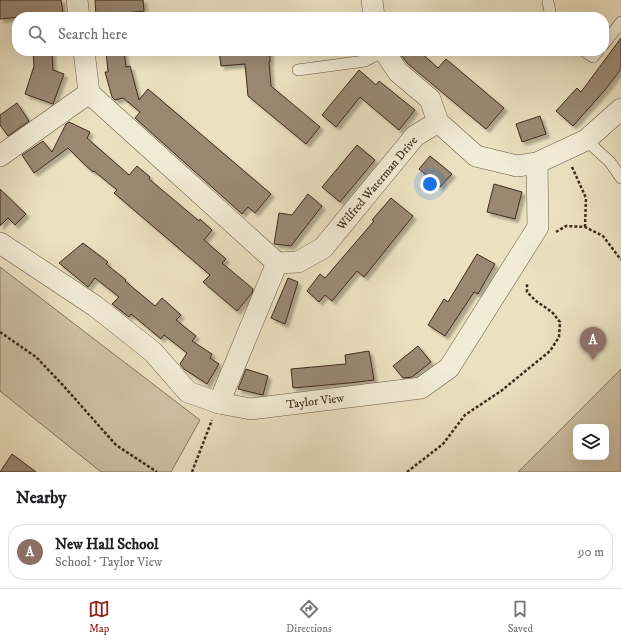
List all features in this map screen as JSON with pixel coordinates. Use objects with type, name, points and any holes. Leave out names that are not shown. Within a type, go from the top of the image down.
[{"type":"street","points":[[77,0],[78,12]]},
{"type":"street","points":[[372,0],[373,12]]},
{"type":"street","points":[[85,56],[89,93],[277,263],[219,403]]},
{"type":"street","points":[[387,56],[398,72],[430,99],[438,122],[476,156],[517,166],[537,163],[586,140],[621,109]]},
{"type":"street","points":[[0,156],[89,93]]},
{"type":"street","name":"Wilfred Waterman Drive","points":[[277,263],[298,262],[323,248],[415,136],[438,122]]},
{"type":"street","name":"Taylor View","points":[[0,243],[95,306],[153,352],[188,392],[219,403],[251,409],[421,388],[449,368],[538,227],[537,163]]},
{"type":"lane","points":[[548,2],[550,12]]},
{"type":"lane","points":[[609,38],[621,22]]},
{"type":"lane","points":[[298,70],[365,61],[374,56]]},
{"type":"lane","points":[[586,140],[610,162],[621,178]]},
{"type":"path","points":[[564,151],[586,198],[585,227]]},
{"type":"path","points":[[555,233],[566,226],[585,227],[602,236],[621,260]]},
{"type":"path","points":[[408,472],[443,444],[465,415],[501,391],[550,351],[559,337],[560,322],[552,312],[536,301],[527,292],[526,284],[529,278]]},
{"type":"path","points":[[0,332],[36,357],[116,445],[157,472]]},
{"type":"path","points":[[192,472],[219,403]]},
{"type":"shaded area","points":[[0,267],[200,420],[171,472],[101,472],[0,391]]},
{"type":"shaded area","points":[[621,369],[621,472],[518,472]]},
{"type":"building","points":[[0,0],[61,0],[63,12],[12,12],[12,18],[0,19]]},
{"type":"building","points":[[95,0],[143,0],[144,11],[96,12]]},
{"type":"building","points":[[621,38],[621,69],[605,90],[573,126],[556,111],[577,88],[581,92]]},
{"type":"building","points":[[33,56],[52,56],[53,70],[64,74],[53,104],[25,94],[34,66]]},
{"type":"building","points":[[106,56],[125,56],[126,67],[130,66],[139,100],[148,89],[271,194],[255,213],[248,207],[242,214],[135,118],[140,112],[123,98],[115,100],[112,97],[105,72],[108,72]]},
{"type":"building","points":[[220,56],[270,56],[271,86],[320,127],[306,144],[248,96],[245,64],[221,66]]},
{"type":"building","points":[[402,56],[425,56],[438,68],[446,59],[504,108],[486,129],[407,63]]},
{"type":"building","points":[[359,70],[376,85],[379,81],[415,110],[399,130],[360,97],[336,127],[322,115]]},
{"type":"building","points":[[17,103],[29,121],[8,136],[0,125],[0,115]]},
{"type":"building","points":[[540,116],[546,134],[522,142],[516,124]]},
{"type":"building","points":[[69,122],[90,132],[87,138],[129,175],[137,166],[150,177],[149,179],[212,230],[204,240],[226,259],[222,263],[253,289],[252,293],[237,311],[203,282],[210,275],[114,193],[117,190],[86,166],[68,148],[34,173],[22,155],[43,141],[52,152],[66,124]]},
{"type":"building","points":[[357,145],[375,160],[340,202],[322,187]]},
{"type":"building","points":[[430,156],[452,174],[440,187],[419,169]]},
{"type":"building","points":[[494,184],[522,192],[515,219],[487,212]]},
{"type":"building","points":[[0,189],[26,214],[15,225],[8,218],[0,226]]},
{"type":"building","points":[[308,194],[322,206],[291,246],[274,244],[279,213],[292,215]]},
{"type":"building","points":[[391,198],[413,216],[364,277],[357,271],[332,301],[325,295],[319,302],[307,291],[320,274],[325,278],[374,221],[372,220]]},
{"type":"building","points":[[83,243],[108,262],[106,264],[155,306],[162,298],[181,315],[176,320],[196,336],[192,341],[212,354],[210,358],[219,364],[207,384],[184,369],[180,364],[187,353],[164,335],[161,339],[131,314],[129,317],[112,304],[119,297],[95,278],[88,287],[59,263]]},
{"type":"building","points":[[477,254],[495,264],[478,294],[474,292],[445,336],[428,325],[444,299],[448,302]]},
{"type":"building","points":[[288,278],[298,282],[285,324],[271,318]]},
{"type":"building","points":[[418,346],[431,362],[412,377],[403,378],[393,366]]},
{"type":"building","points":[[369,351],[374,380],[293,388],[291,369],[346,364],[345,355]]},
{"type":"building","points":[[246,369],[268,376],[263,395],[238,389]]},
{"type":"building","points":[[12,454],[36,472],[0,472]]},
{"type":"place","name":"New Hall School","points":[[593,360]]}]
